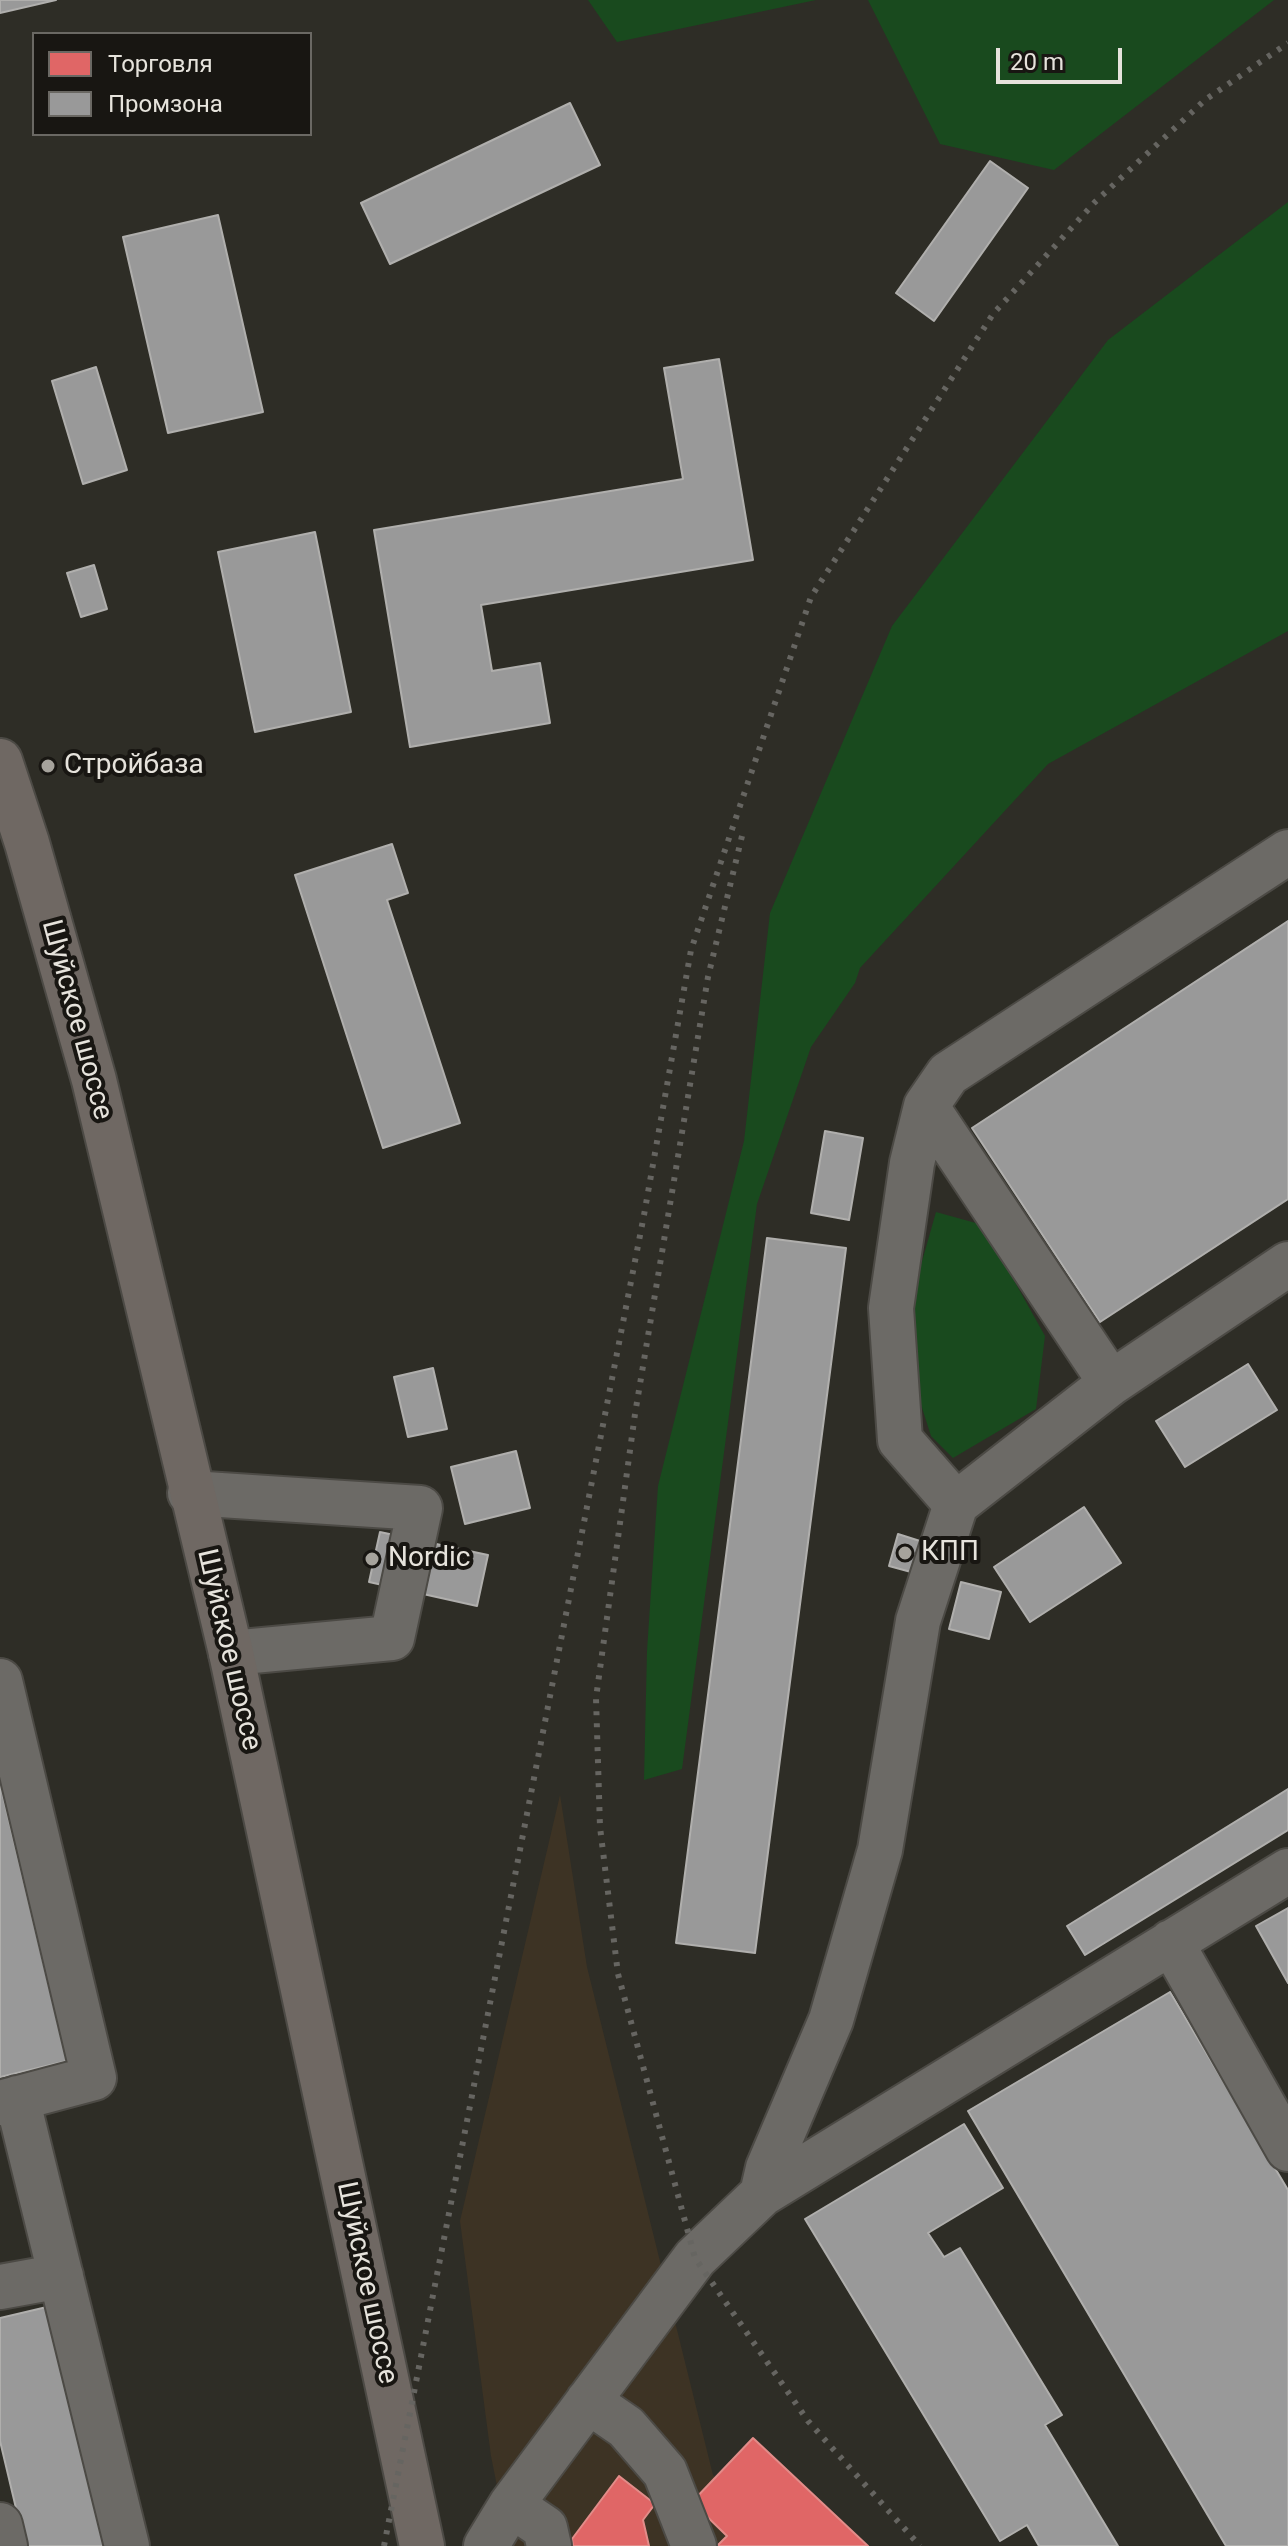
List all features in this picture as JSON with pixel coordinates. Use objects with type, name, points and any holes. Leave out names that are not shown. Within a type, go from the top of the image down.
[{"type":"main road","name":"Шуйское шоссе","points":[[0,761],[27,843],[94,1080],[190,1493],[231,1653],[422,2546]]},
{"type":"street","points":[[956,1504],[900,1440],[891,1308],[912,1163],[926,1106],[948,1074],[1288,852]]},
{"type":"street","points":[[926,1106],[1111,1383]]},
{"type":"street","points":[[762,2194],[768,2168],[831,2020],[880,1850],[918,1621],[956,1504],[1111,1383],[1288,1264]]},
{"type":"street","points":[[190,1493],[420,1508],[392,1638],[231,1653]]},
{"type":"street","points":[[0,1681],[94,2078],[8,2100],[61,2276],[127,2546]]},
{"type":"street","points":[[486,2546],[535,2526],[588,2401],[695,2258],[762,2194],[1288,1871]]},
{"type":"street","points":[[1171,1942],[1288,2149]]},
{"type":"street","points":[[0,2287],[61,2276]]},
{"type":"street","points":[[588,2401],[626,2427],[665,2472],[694,2546]]},
{"type":"street","points":[[0,2525],[5,2546]]},
{"type":"shaded area","points":[[560,1795],[587,1967],[713,2475],[778,2546],[509,2546],[491,2456],[460,2221]]},
{"type":"green space","points":[[588,0],[816,0],[617,42]]},
{"type":"green space","points":[[868,0],[1274,0],[1054,170],[940,144]]},
{"type":"green space","points":[[1288,202],[1288,631],[1048,764],[860,968],[855,983],[811,1047],[757,1204],[682,1769],[644,1780],[647,1651],[658,1486],[744,1141],[770,913],[892,626],[1108,340]]},
{"type":"green space","points":[[936,1212],[983,1225],[1045,1336],[1036,1409],[953,1458],[931,1436],[910,1370],[915,1286]]},
{"type":"building: Торговля","points":[[753,2438],[868,2546],[717,2546],[727,2536],[692,2502]]},
{"type":"building: Торговля","points":[[619,2476],[655,2504],[643,2520],[649,2546],[573,2546],[572,2539]]},
{"type":"building: Промзона","points":[[0,0],[56,0],[0,13]]},
{"type":"building: Промзона","points":[[570,103],[600,165],[390,264],[361,203]]},
{"type":"building: Промзона","points":[[990,161],[1028,188],[934,321],[896,293]]},
{"type":"building: Промзона","points":[[218,215],[263,412],[168,433],[123,237]]},
{"type":"building: Промзона","points":[[719,359],[753,560],[481,605],[492,671],[540,663],[550,723],[410,747],[374,530],[683,479],[664,368]]},
{"type":"building: Промзона","points":[[96,367],[127,470],[83,484],[52,381]]},
{"type":"building: Промзона","points":[[315,532],[351,712],[255,732],[218,552]]},
{"type":"building: Промзона","points":[[94,565],[107,609],[81,617],[67,573]]},
{"type":"building: Промзона","points":[[392,844],[408,893],[387,900],[460,1123],[383,1148],[295,875]]},
{"type":"building: Промзона","points":[[1288,921],[1288,1199],[1100,1322],[972,1128]]},
{"type":"building: Промзона","points":[[825,1131],[863,1138],[849,1220],[811,1213]]},
{"type":"building: Промзона","points":[[767,1238],[846,1248],[755,1953],[676,1943]]},
{"type":"building: Промзона","points":[[1248,1364],[1277,1410],[1185,1467],[1156,1421]]},
{"type":"building: Промзона","points":[[433,1368],[447,1429],[408,1437],[394,1377]]},
{"type":"building: Промзона","points":[[516,1451],[530,1508],[465,1524],[451,1467]]},
{"type":"building: Промзона","points":[[1084,1507],[1121,1563],[1030,1622],[994,1567]]},
{"type":"building: Промзона","points":[[380,1532],[488,1555],[477,1606],[369,1582]]},
{"type":"building: Промзона","name":"КПП","points":[[898,1534],[920,1541],[911,1572],[889,1566]]},
{"type":"building: Промзона","points":[[961,1582],[1001,1592],[989,1639],[949,1629]]},
{"type":"building: Промзона","points":[[0,1783],[67,2061],[0,2077]]},
{"type":"building: Промзона","points":[[1288,1789],[1288,1830],[1085,1955],[1067,1926]]},
{"type":"building: Промзона","points":[[1288,1908],[1288,1983],[1256,1926]]},
{"type":"building: Промзона","points":[[1170,1992],[1288,2190],[1288,2546],[1226,2546],[968,2111]]},
{"type":"building: Промзона","points":[[964,2124],[1003,2188],[928,2233],[944,2257],[960,2248],[1062,2415],[1045,2425],[1118,2546],[1039,2546],[1027,2525],[1000,2541],[805,2219]]},
{"type":"building: Промзона","points":[[51,2306],[107,2546],[25,2546],[0,2441],[0,2318]]},
{"type":"railway","points":[[384,2546],[644,1215],[691,950],[811,597],[993,314],[1095,202],[1205,100],[1288,43]]},
{"type":"railway","points":[[742,836],[708,977],[635,1414],[596,1698],[600,1827],[618,1974],[695,2258],[808,2421],[920,2546]]},
{"type":"place","name":"Стройбаза","points":[[48,766]]},
{"type":"place","name":"КПП","points":[[905,1553]]},
{"type":"place","name":"Nordic","points":[[372,1559]]}]
